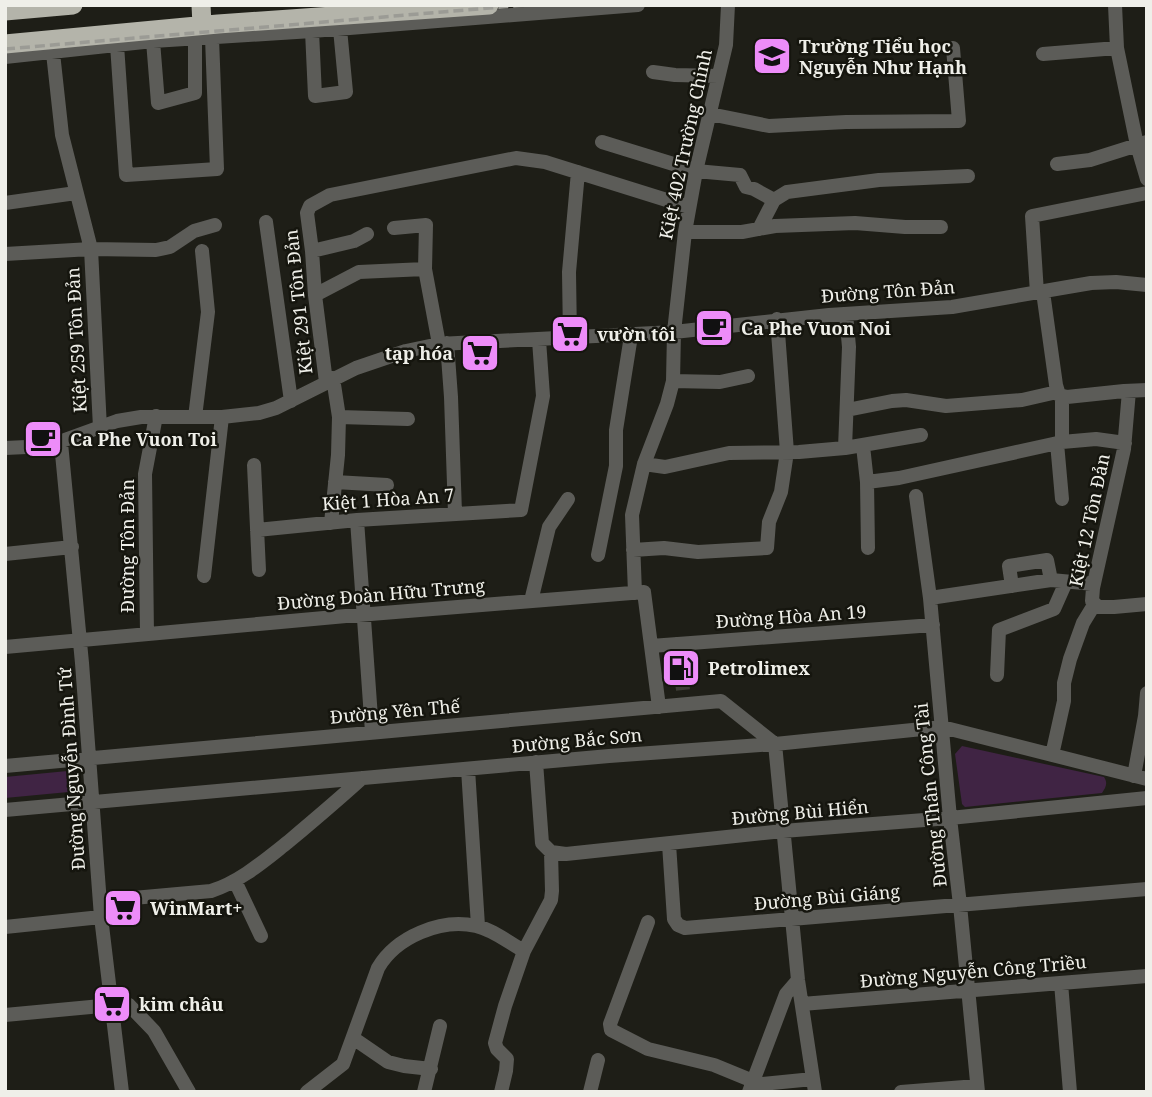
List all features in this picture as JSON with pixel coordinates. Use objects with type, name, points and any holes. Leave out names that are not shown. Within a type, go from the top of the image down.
[{"type":"highway","points":[[5,11],[73,5]]},
{"type":"highway","points":[[201,5],[203,34]]},
{"type":"highway","points":[[5,44],[203,34],[443,7],[489,5]]},
{"type":"street","points":[[5,57],[203,34],[312,31],[638,5]]},
{"type":"street","name":"Kiệt 402 Trường Chinh","points":[[635,593],[632,514],[644,464],[673,381],[674,332],[685,232],[696,171],[726,45],[729,5]]},
{"type":"street","points":[[1115,5],[1117,48],[1142,144],[1147,179]]},
{"type":"street","points":[[312,31],[315,96],[346,92],[340,29]]},
{"type":"street","points":[[153,41],[158,103],[195,93],[203,34]]},
{"type":"street","points":[[117,45],[126,175],[217,169],[203,34]]},
{"type":"street","points":[[709,114],[769,126],[959,121],[953,48]]},
{"type":"street","points":[[1043,54],[1117,48]]},
{"type":"street","name":"Kiệt 259 Tôn Đản","points":[[53,52],[62,135],[91,249],[100,428]]},
{"type":"street","points":[[653,72],[718,76]]},
{"type":"street","points":[[602,142],[696,171],[740,175],[746,187],[774,200]]},
{"type":"street","points":[[1057,164],[1090,160],[1142,144]]},
{"type":"street","name":"Kiệt 291 Tôn Đản","points":[[331,523],[339,417],[315,295],[307,213],[310,206],[330,195],[516,158],[545,162],[578,173]]},
{"type":"street","points":[[570,338],[569,272],[578,173],[689,207]]},
{"type":"street","points":[[759,229],[774,200],[787,192],[879,180],[968,176]]},
{"type":"street","points":[[1062,499],[1060,394],[1040,292],[1032,216],[1147,192]]},
{"type":"street","points":[[5,203],[76,193]]},
{"type":"street","points":[[266,222],[291,401]]},
{"type":"street","points":[[685,232],[742,232],[775,226],[855,223],[941,227]]},
{"type":"street","points":[[5,254],[91,249],[164,249],[194,232],[215,225]]},
{"type":"street","points":[[394,228],[425,225],[425,269],[443,344],[451,397],[455,513]]},
{"type":"street","points":[[312,251],[354,241],[366,234]]},
{"type":"street","points":[[195,417],[208,312],[202,251]]},
{"type":"street","points":[[315,295],[359,272],[425,269]]},
{"type":"street","name":"Đường Tôn Đản","points":[[5,448],[61,443],[129,418],[222,417],[259,413],[276,408],[379,359],[443,344],[631,336],[777,319],[934,309],[1103,282],[1147,285]]},
{"type":"street","points":[[845,448],[849,347],[846,314]]},
{"type":"street","points":[[633,550],[664,548],[698,552],[767,548],[769,522],[781,492],[787,452],[777,319]]},
{"type":"street","points":[[598,555],[616,466],[615,430],[631,336]]},
{"type":"street","name":"Kiệt 1 Hòa An 7","points":[[257,530],[357,520],[521,510],[543,396],[539,340]]},
{"type":"street","points":[[673,381],[720,382],[748,376]]},
{"type":"street","points":[[847,410],[906,400],[946,406],[1060,394],[1147,390]]},
{"type":"street","name":"Kiệt 12 Tôn Đản","points":[[1129,391],[1125,443],[1094,584],[1093,601],[1098,607],[1147,604]]},
{"type":"street","name":"Đường Tôn Đản","points":[[147,634],[145,474],[156,416]]},
{"type":"street","points":[[204,576],[222,417]]},
{"type":"street","points":[[339,417],[408,419]]},
{"type":"street","points":[[644,464],[665,467],[729,453],[845,448],[921,435]]},
{"type":"street","points":[[867,482],[899,478],[1059,442],[1096,439],[1125,443]]},
{"type":"street","name":"Đường Nguyễn Đình Tứ","points":[[61,443],[80,639],[101,917],[121,1092]]},
{"type":"street","points":[[863,446],[867,482],[868,548]]},
{"type":"street","points":[[254,465],[259,570]]},
{"type":"street","points":[[335,482],[387,485]]},
{"type":"street","name":"Đường Thân Công Tài","points":[[916,496],[933,625],[977,1089]]},
{"type":"street","points":[[531,601],[549,527],[568,499]]},
{"type":"street","points":[[357,520],[372,732]]},
{"type":"street","points":[[5,554],[72,547]]},
{"type":"street","points":[[997,675],[999,631],[1054,609],[1058,581],[1047,560],[1008,560],[1012,586]]},
{"type":"street","points":[[930,598],[1058,581],[1094,584]]},
{"type":"street","points":[[635,593],[644,592],[651,646],[660,676],[659,707]]},
{"type":"street","name":"Đường Đoàn Hữu Trưng","points":[[5,647],[635,593]]},
{"type":"street","points":[[1052,755],[1065,701],[1064,683],[1070,659],[1083,623],[1094,605]]},
{"type":"street","name":"Đường Hòa An 19","points":[[651,646],[678,651],[933,625]]},
{"type":"street","points":[[1140,778],[1147,693]]},
{"type":"street","name":"Đường Yên Thế","points":[[5,766],[89,763],[372,732],[659,707],[684,697],[721,701],[775,744]]},
{"type":"street","name":"Đường Bắc Sơn","points":[[5,810],[93,796],[362,778],[775,744],[942,727],[1140,778]]},
{"type":"street","points":[[648,922],[610,1024],[611,1030],[648,1049],[714,1065],[751,1086],[814,1086],[791,919],[775,744]]},
{"type":"street","points":[[501,1092],[507,1059],[495,1043],[524,951],[552,897],[551,852],[542,843],[536,762]]},
{"type":"street","points":[[468,768],[478,926]]},
{"type":"street","points":[[100,901],[211,891],[223,887],[278,850],[362,778]]},
{"type":"street","name":"Đường Bùi Hiển","points":[[551,852],[566,854],[1147,798]]},
{"type":"street","name":"Đường Bùi Giáng","points":[[669,844],[674,919],[678,925],[685,928],[1147,889]]},
{"type":"street","points":[[235,881],[261,936]]},
{"type":"street","points":[[5,927],[101,917]]},
{"type":"street","points":[[307,1092],[344,1064],[378,968],[391,950],[410,937],[436,927],[478,926],[524,951]]},
{"type":"street","name":"Đường Nguyễn Công Triều","points":[[802,1004],[1147,976]]},
{"type":"street","points":[[751,1086],[786,994],[798,980]]},
{"type":"street","points":[[1061,983],[1070,1092]]},
{"type":"street","points":[[5,1015],[111,1003],[130,1005],[154,1031],[189,1092]]},
{"type":"street","points":[[424,1092],[440,1027]]},
{"type":"street","points":[[353,1038],[388,1062],[430,1069]]},
{"type":"street","points":[[590,1092],[598,1060]]},
{"type":"street","points":[[901,1092],[977,1089]]},
{"type":"shaded area","points":[[962,746],[1104,777],[1106,785],[1102,793],[965,807],[962,804],[955,754]]},
{"type":"shaded area","points":[[78,770],[79,791],[5,798],[5,777]]},
{"type":"tunnel","points":[[679,658],[683,690]]},
{"type":"tunnel","points":[[664,676],[681,674]]},
{"type":"railway","points":[[5,49],[525,5]]},
{"type":"place","name":"Trường Tiểu học Nguyễn Như Hạnh","points":[[772,56]]},
{"type":"place","name":"Ca Phe Vuon Noi","points":[[714,328]]},
{"type":"place","name":"vườn tôi","points":[[570,334]]},
{"type":"place","name":"tạp hóa","points":[[480,353]]},
{"type":"place","name":"Ca Phe Vuon Toi","points":[[43,439]]},
{"type":"place","name":"Petrolimex","points":[[681,668]]},
{"type":"place","name":"WinMart+","points":[[123,908]]},
{"type":"place","name":"kim châu","points":[[112,1004]]}]
